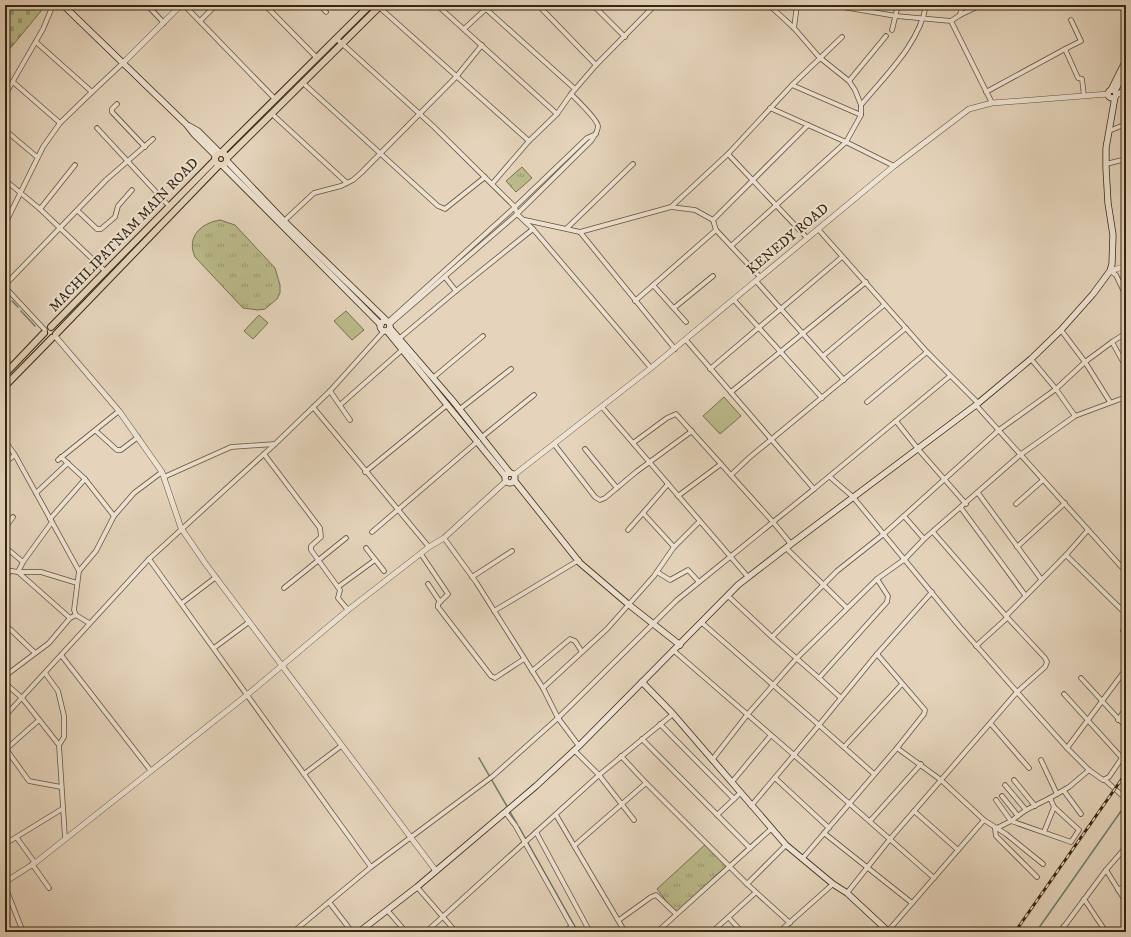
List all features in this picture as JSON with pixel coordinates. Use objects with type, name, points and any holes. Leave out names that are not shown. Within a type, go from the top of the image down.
[{"type":"main road","points":[[64,5],[124,62],[187,125],[194,134],[284,221],[400,338],[460,409],[480,439],[579,560],[628,604],[680,645]]},
{"type":"main road","name":"MACHILIPATNAM MAIN ROAD","points":[[5,374],[218,156],[337,39],[367,6]]},
{"type":"main road","name":"MACHILIPATNAM MAIN ROAD","points":[[5,386],[224,162],[380,6]]},
{"type":"main road","points":[[359,932],[388,911],[512,807],[579,746],[701,622],[748,577],[977,404],[1031,359],[1062,330],[1110,271],[1114,252],[1108,203],[1106,164],[1113,93],[1126,60]]},
{"type":"main road","points":[[1113,93],[1126,69]]},
{"type":"main road","points":[[218,156],[381,325],[381,329],[388,326]]},
{"type":"main road","points":[[388,326],[402,350],[447,405],[480,439]]},
{"type":"main road","name":"MACHILIPATNAM MAIN ROAD","points":[[47,330],[53,328],[54,336]]},
{"type":"main road","points":[[47,330],[47,338],[54,336]]},
{"type":"main road","points":[[642,682],[673,714],[732,782],[740,794],[786,845],[833,884],[847,893],[889,931]]},
{"type":"street","points":[[6,93],[36,42],[53,5]]},
{"type":"street","points":[[147,5],[164,23]]},
{"type":"street","points":[[5,224],[37,157],[60,124],[183,5],[275,99]]},
{"type":"street","points":[[200,21],[216,5]]},
{"type":"street","points":[[265,5],[317,58]]},
{"type":"street","points":[[320,5],[326,12]]},
{"type":"street","points":[[437,5],[557,114]]},
{"type":"street","points":[[464,29],[490,5]]},
{"type":"street","points":[[538,5],[596,65]]},
{"type":"street","points":[[593,5],[625,37]]},
{"type":"street","points":[[644,5],[650,10]]},
{"type":"street","points":[[492,184],[529,141],[557,114],[571,94],[596,65],[655,5]]},
{"type":"street","points":[[731,246],[846,142],[861,115],[861,105],[849,81],[819,57],[794,28],[769,5]]},
{"type":"street","points":[[794,28],[797,5]]},
{"type":"street","points":[[831,5],[896,16],[950,21],[981,5]]},
{"type":"street","points":[[892,30],[898,5]]},
{"type":"street","points":[[861,105],[906,50],[924,19],[926,5]]},
{"type":"street","points":[[960,15],[962,5]]},
{"type":"street","points":[[380,6],[456,77],[529,141]]},
{"type":"street","points":[[486,9],[575,90]]},
{"type":"street","points":[[986,92],[1081,41],[1071,20]]},
{"type":"street","points":[[950,21],[992,103]]},
{"type":"street","points":[[671,207],[728,154],[819,57],[842,36]]},
{"type":"street","points":[[849,81],[886,36]]},
{"type":"street","points":[[337,39],[419,114],[515,207],[517,214],[533,229],[652,368]]},
{"type":"street","points":[[36,42],[92,92]]},
{"type":"street","points":[[284,221],[314,193],[347,183],[361,173],[456,77],[482,45]]},
{"type":"street","points":[[1065,49],[1078,78],[1082,79],[1084,96]]},
{"type":"street","points":[[13,82],[60,124]]},
{"type":"street","points":[[303,83],[381,152],[438,206],[445,209],[485,177]]},
{"type":"street","points":[[792,85],[861,115]]},
{"type":"street","points":[[1113,93],[1126,90]]},
{"type":"street","name":"KENEDY ROAD","points":[[5,882],[33,864],[248,695],[282,664],[348,610],[429,547],[444,538],[510,477],[652,368],[894,166],[969,109],[992,103],[1113,93]]},
{"type":"street","points":[[388,326],[517,214],[596,133],[598,128],[597,122],[571,94]]},
{"type":"street","points":[[117,104],[112,109],[112,112],[145,147]]},
{"type":"street","points":[[770,108],[846,142],[894,166]]},
{"type":"street","points":[[272,114],[347,183]]},
{"type":"street","points":[[1109,131],[1126,124]]},
{"type":"street","points":[[713,220],[753,178],[808,125]]},
{"type":"street","points":[[97,128],[169,206]]},
{"type":"street","points":[[5,130],[37,157]]},
{"type":"street","points":[[5,716],[149,559],[181,528],[275,444],[330,391],[388,326],[587,138],[596,133]]},
{"type":"street","points":[[47,330],[5,286],[61,229],[106,180],[153,139]]},
{"type":"street","points":[[728,154],[753,178],[776,206],[807,238]]},
{"type":"street","points":[[1106,164],[1126,159]]},
{"type":"street","points":[[567,228],[633,164]]},
{"type":"street","points":[[40,209],[75,165]]},
{"type":"street","points":[[5,180],[40,209],[105,271]]},
{"type":"street","points":[[78,211],[97,229],[101,229],[115,217],[118,206],[132,190]]},
{"type":"street","points":[[524,220],[580,232],[671,207],[694,210],[713,220],[716,230],[758,279],[781,310],[844,380]]},
{"type":"street","points":[[400,338],[533,229]]},
{"type":"street","points":[[818,229],[842,258],[866,282],[927,352],[977,404],[1020,455],[1126,572]]},
{"type":"street","points":[[635,301],[716,230]]},
{"type":"street","points":[[580,232],[675,349]]},
{"type":"street","points":[[710,369],[842,258]]},
{"type":"street","points":[[1110,271],[1126,266]]},
{"type":"street","points":[[1110,271],[1116,275],[1126,296]]},
{"type":"street","points":[[674,308],[713,276]]},
{"type":"street","points":[[445,278],[456,291]]},
{"type":"street","points":[[730,392],[866,282]]},
{"type":"street","points":[[653,285],[686,322]]},
{"type":"street","points":[[734,300],[822,398]]},
{"type":"street","points":[[822,356],[884,304]]},
{"type":"street","points":[[731,475],[750,457],[906,328]]},
{"type":"street","points":[[1062,330],[1085,362],[1110,402]]},
{"type":"street","points":[[772,637],[837,571],[884,534],[999,430],[1056,389],[1085,362],[1126,333]]},
{"type":"street","points":[[54,336],[119,411],[138,437],[162,472],[181,528],[341,746],[436,871]]},
{"type":"street","points":[[434,377],[483,336]]},
{"type":"street","points":[[686,340],[814,489]]},
{"type":"street","points":[[1112,342],[1126,366]]},
{"type":"street","points":[[340,405],[402,350]]},
{"type":"street","points":[[868,402],[927,352]]},
{"type":"street","points":[[1031,359],[1056,389],[1074,416]]},
{"type":"street","points":[[460,409],[511,369]]},
{"type":"street","points":[[293,932],[371,867],[494,776],[558,718],[654,623],[699,582],[830,477],[950,376]]},
{"type":"street","points":[[330,391],[350,420]]},
{"type":"street","points":[[372,532],[480,439],[534,395]]},
{"type":"street","points":[[712,760],[747,715],[796,659],[877,579],[905,559],[924,539],[966,504],[1020,455],[1074,416],[1126,397]]},
{"type":"street","points":[[365,472],[447,405]]},
{"type":"street","points":[[313,407],[365,472],[429,547]]},
{"type":"street","points":[[602,407],[748,577]]},
{"type":"street","points":[[114,516],[86,479],[68,463],[60,459],[119,411]]},
{"type":"street","points":[[633,443],[674,414],[773,522],[790,544]]},
{"type":"street","points":[[896,420],[918,449],[966,504]]},
{"type":"street","points":[[96,430],[117,450],[121,450],[138,437]]},
{"type":"street","points":[[554,444],[595,498],[602,500],[692,432]]},
{"type":"street","points":[[5,441],[15,455],[79,571]]},
{"type":"street","points":[[164,477],[231,447],[275,444]]},
{"type":"street","points":[[585,449],[617,488]]},
{"type":"street","points":[[264,454],[320,528],[321,537],[311,548],[340,590],[338,598],[348,610]]},
{"type":"street","points":[[5,462],[15,455]]},
{"type":"street","points":[[36,493],[68,463]]},
{"type":"street","points":[[678,496],[721,464]]},
{"type":"street","points":[[89,623],[76,615],[74,607],[79,571],[96,551],[114,516],[134,494],[162,472]]},
{"type":"street","points":[[830,477],[854,498],[976,646],[1067,748],[1089,770],[1101,779],[1105,780],[1126,799]]},
{"type":"street","points":[[18,572],[22,562],[51,521],[86,479]]},
{"type":"street","points":[[1016,504],[1043,480]]},
{"type":"street","points":[[628,530],[668,484]]},
{"type":"street","points":[[978,493],[1041,580]]},
{"type":"street","points":[[1017,547],[1065,503]]},
{"type":"street","points":[[961,508],[1025,595]]},
{"type":"street","points":[[643,513],[674,548]]},
{"type":"street","points":[[904,516],[924,539]]},
{"type":"street","points":[[5,528],[13,517]]},
{"type":"street","points":[[543,688],[607,629],[657,572],[674,548],[700,521]]},
{"type":"street","points":[[976,646],[1066,555],[1088,530]]},
{"type":"street","points":[[847,893],[890,839],[1018,692],[1045,667],[1045,658],[1006,617],[933,532]]},
{"type":"street","points":[[284,588],[346,538]]},
{"type":"street","points":[[444,538],[472,577],[543,688],[558,718],[579,746]]},
{"type":"street","points":[[5,547],[22,562]]},
{"type":"street","points":[[366,548],[384,571]]},
{"type":"street","points":[[786,548],[847,608]]},
{"type":"street","points":[[472,577],[512,551]]},
{"type":"street","points":[[421,554],[446,590],[448,596],[438,605],[440,609],[491,676],[495,678],[524,659]]},
{"type":"street","points":[[1066,555],[1126,614]]},
{"type":"street","points":[[149,559],[371,867]]},
{"type":"street","points":[[338,587],[375,560]]},
{"type":"street","points":[[494,611],[579,560]]},
{"type":"street","points":[[657,572],[670,580],[688,570],[699,582]]},
{"type":"street","points":[[5,578],[8,571],[41,572],[77,583]]},
{"type":"street","points":[[18,572],[70,618]]},
{"type":"street","points":[[182,603],[216,577]]},
{"type":"street","points":[[819,678],[887,602],[888,596],[877,579]]},
{"type":"street","points":[[428,584],[440,602]]},
{"type":"street","points":[[751,806],[877,654],[932,592]]},
{"type":"street","points":[[728,596],[796,659],[841,698]]},
{"type":"street","points":[[6,674],[48,643],[70,618],[76,615]]},
{"type":"street","points":[[214,648],[249,622]]},
{"type":"street","points":[[701,622],[874,774]]},
{"type":"street","points":[[10,629],[35,653]]},
{"type":"street","points":[[532,671],[570,639],[575,640],[582,652]]},
{"type":"street","points":[[673,650],[850,802],[934,878]]},
{"type":"street","points":[[802,859],[897,748],[925,712],[924,707],[877,654]]},
{"type":"street","points":[[61,655],[151,771]]},
{"type":"street","points":[[1067,748],[1089,721],[1126,669]]},
{"type":"street","points":[[44,673],[58,691],[64,716],[64,737],[59,745],[65,838]]},
{"type":"street","points":[[1081,678],[1126,727]]},
{"type":"street","points":[[5,683],[22,698],[59,745]]},
{"type":"street","points":[[844,747],[902,684]]},
{"type":"street","points":[[1064,694],[1122,758]]},
{"type":"street","points":[[1118,720],[1126,708]]},
{"type":"street","points":[[426,932],[599,775],[673,714]]},
{"type":"street","points":[[39,720],[5,750],[29,781],[61,786]]},
{"type":"street","points":[[660,724],[734,799]]},
{"type":"street","points":[[991,724],[1029,768]]},
{"type":"street","points":[[732,782],[771,735]]},
{"type":"street","points":[[642,739],[750,848]]},
{"type":"street","points":[[304,774],[341,746]]},
{"type":"street","points":[[897,748],[941,780],[995,829],[1006,834],[1043,864]]},
{"type":"street","points":[[574,750],[599,775],[634,820]]},
{"type":"street","points":[[1105,780],[1126,752]]},
{"type":"street","points":[[621,756],[755,893],[790,923]]},
{"type":"street","points":[[1040,760],[1057,794]]},
{"type":"street","points":[[870,821],[921,764]]},
{"type":"street","points":[[995,829],[1012,821],[1026,810],[1064,791],[1089,770]]},
{"type":"street","points":[[775,778],[829,828]]},
{"type":"street","points":[[1014,780],[1035,806]]},
{"type":"street","points":[[575,845],[646,783]]},
{"type":"street","points":[[1005,785],[1026,810]]},
{"type":"street","points":[[1064,791],[1081,814]]},
{"type":"street","points":[[717,816],[740,794]]},
{"type":"street","points":[[1002,796],[1018,816]]},
{"type":"street","points":[[996,800],[1012,821],[1071,842],[1079,830],[1054,807],[1050,798]]},
{"type":"street","points":[[1044,832],[1054,807]]},
{"type":"street","points":[[5,844],[62,809]]},
{"type":"street","points":[[506,811],[575,932]]},
{"type":"street","points":[[914,811],[958,850]]},
{"type":"street","points":[[556,815],[625,932]]},
{"type":"street","points":[[889,931],[984,820]]},
{"type":"street","points":[[656,932],[771,829]]},
{"type":"street","points":[[995,829],[996,836],[1037,877]]},
{"type":"street","points":[[536,832],[590,932]]},
{"type":"street","points":[[824,833],[869,867],[912,903]]},
{"type":"street","points":[[17,838],[48,888]]},
{"type":"street","points":[[747,884],[786,845]]},
{"type":"street","points":[[1060,932],[1106,870],[1126,847]]},
{"type":"street","points":[[1106,870],[1126,902]]},
{"type":"street","points":[[779,932],[833,884]]},
{"type":"street","points":[[1118,890],[1126,885]]},
{"type":"street","points":[[5,886],[23,932]]},
{"type":"street","points":[[417,887],[456,932]]},
{"type":"street","points":[[712,932],[755,893]]},
{"type":"street","points":[[619,920],[656,895],[676,914]]},
{"type":"street","points":[[1084,899],[1106,932]]},
{"type":"street","points":[[330,902],[352,932]]},
{"type":"street","points":[[388,911],[406,932]]},
{"type":"street","points":[[729,918],[742,932]]},
{"type":"street","points":[[564,932],[572,926]]},
{"type":"street","points":[[1064,926],[1068,932]]},
{"type":"green space","points":[[5,5],[46,5],[8,51],[5,48]]},
{"type":"green space","points":[[522,167],[532,178],[516,192],[506,181]]},
{"type":"green space","points":[[220,220],[235,225],[275,268],[280,285],[280,293],[277,299],[265,309],[258,310],[243,308],[195,257],[192,243],[197,232],[207,224]]},
{"type":"green space","points":[[346,311],[364,330],[352,340],[334,321]]},
{"type":"green space","points":[[259,315],[268,323],[253,339],[244,331]]},
{"type":"green space","points":[[724,397],[741,416],[720,434],[703,416]]},
{"type":"green space","points":[[707,843],[730,866],[676,914],[657,889]]},
{"type":"waterway","points":[[12,301],[18,307]]},
{"type":"waterway","points":[[21,311],[35,326]]},
{"type":"waterway","points":[[479,758],[508,808]]},
{"type":"waterway","points":[[1036,932],[1126,804]]},
{"type":"waterway","points":[[510,812],[517,824]]},
{"type":"waterway","points":[[519,827],[578,932]]},
{"type":"railway","points":[[1015,932],[1126,773]]}]
